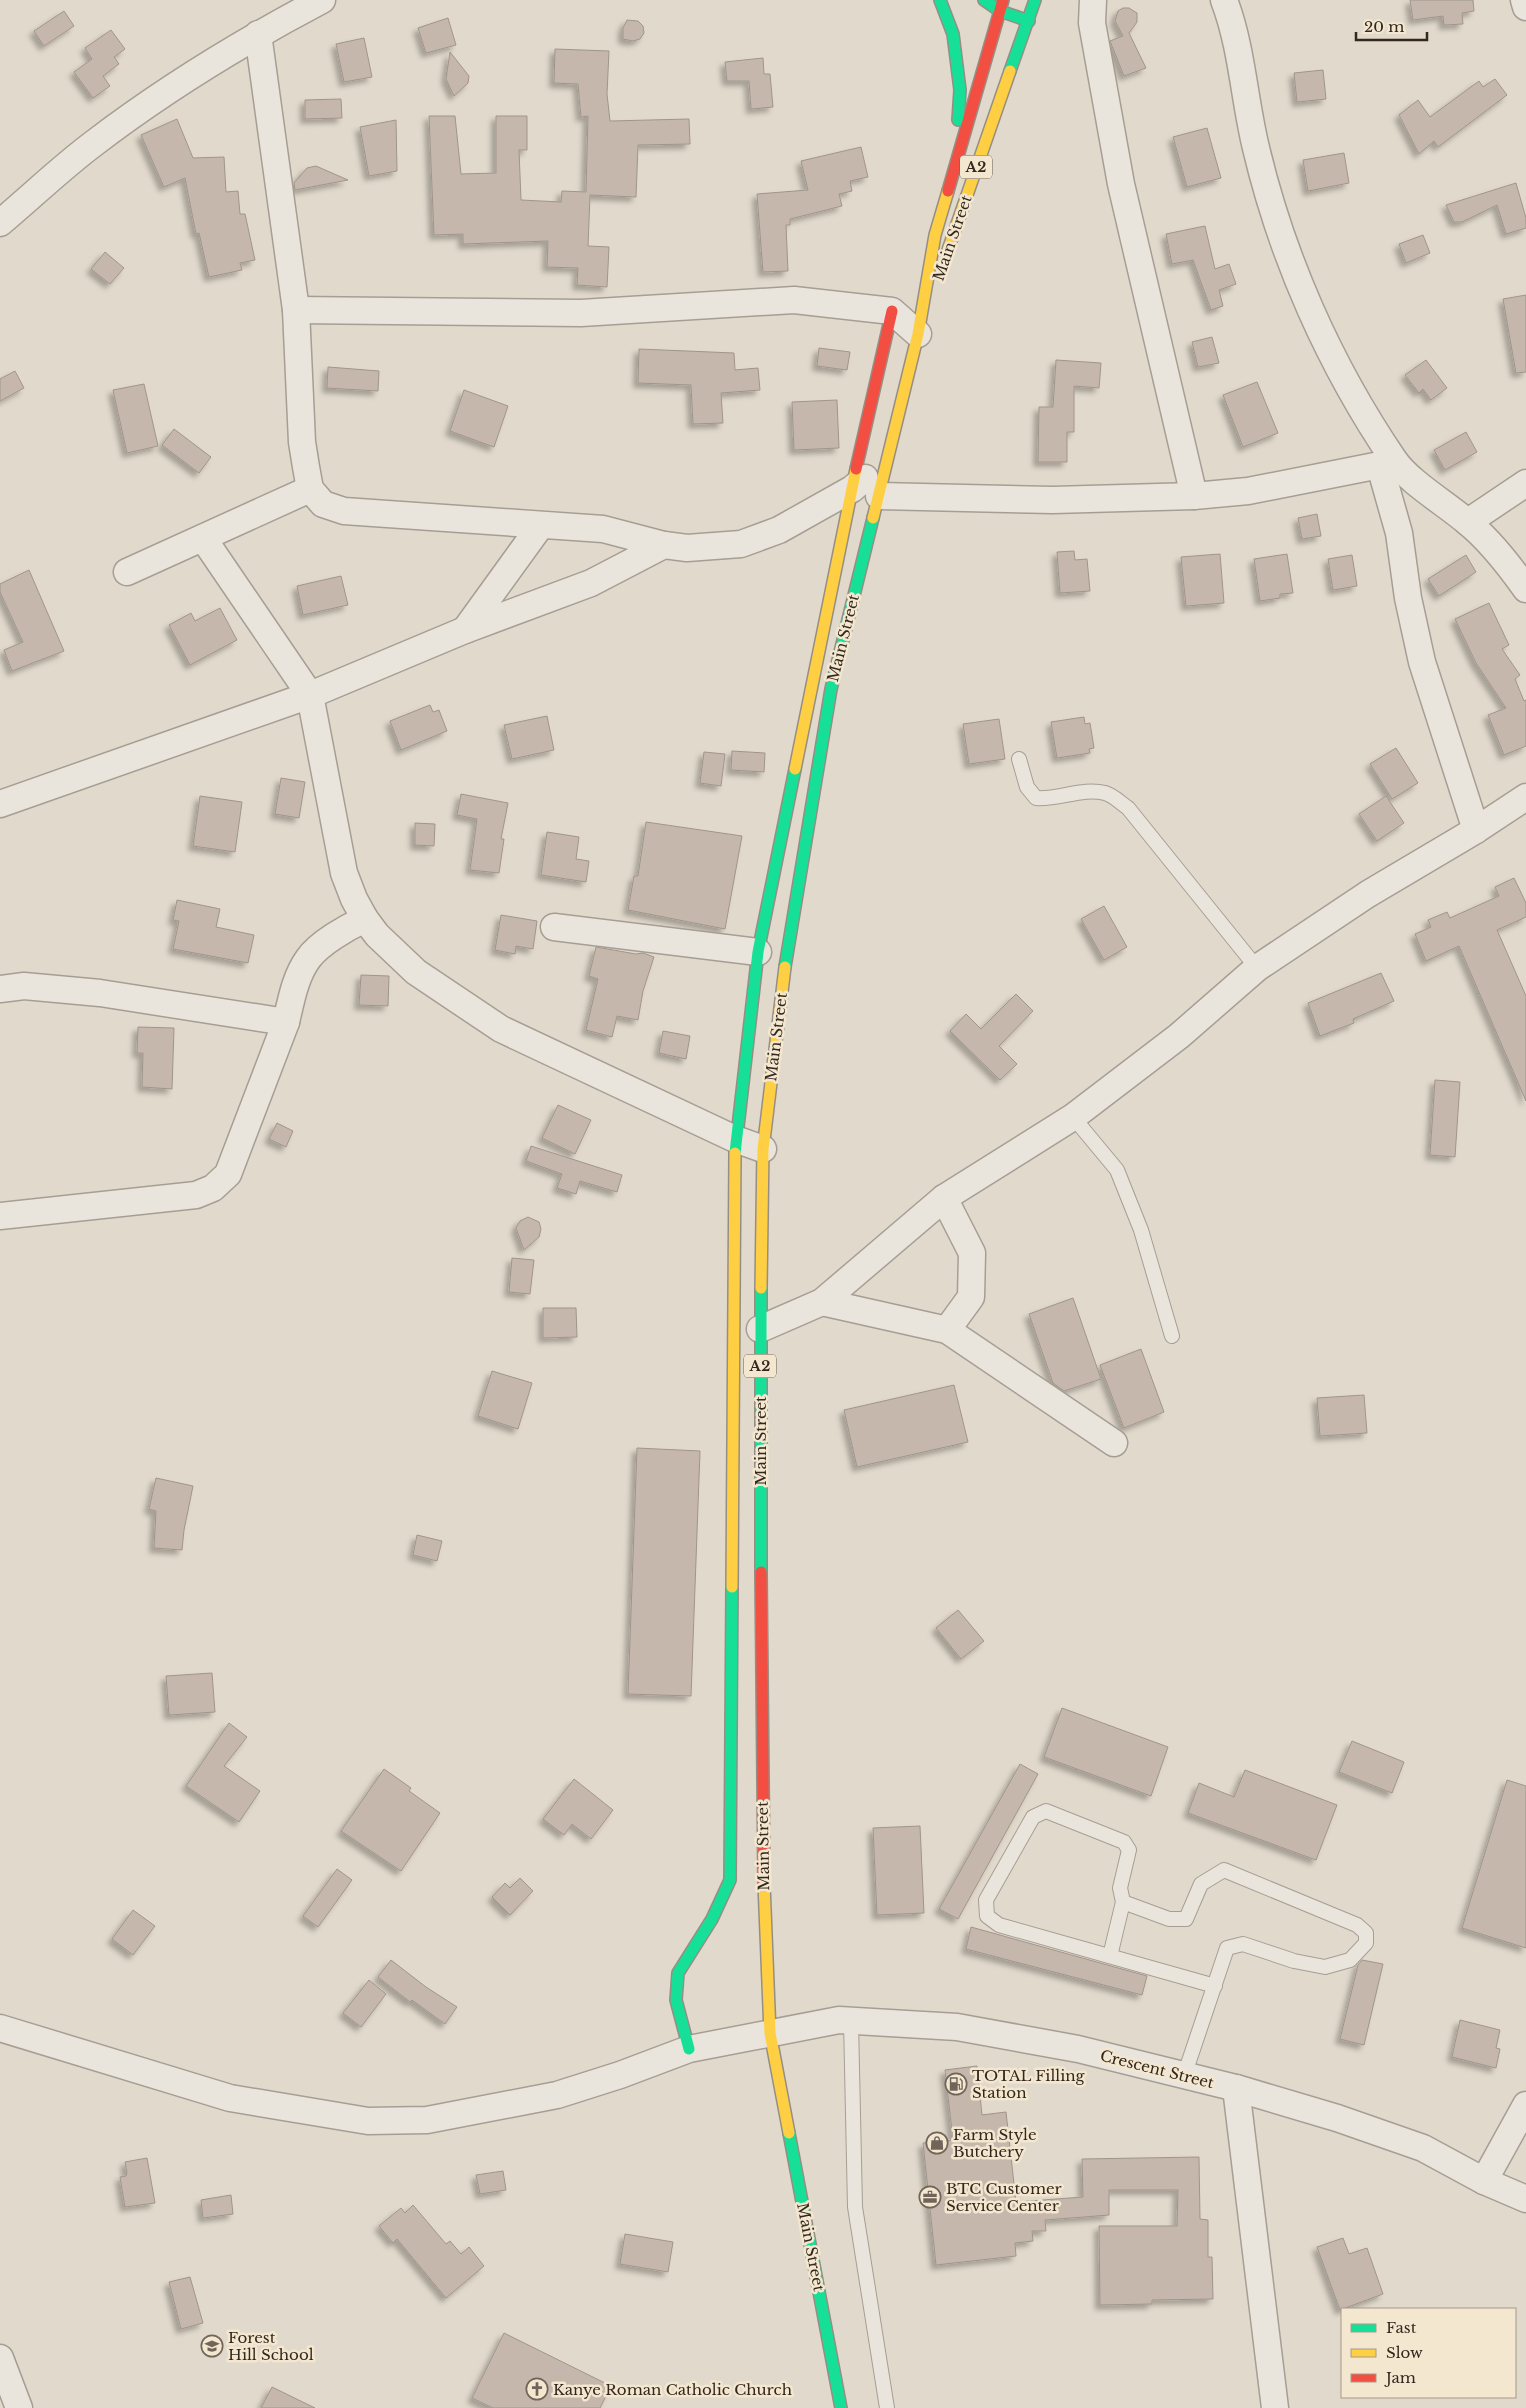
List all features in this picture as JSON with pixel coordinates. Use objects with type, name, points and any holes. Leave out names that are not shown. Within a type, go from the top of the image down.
[{"type":"main road","points":[[940,0],[953,34],[960,90],[956,162]]},
{"type":"main road","points":[[984,0],[1001,6],[1029,21]]},
{"type":"main road","name":"Main Street","points":[[918,334],[1029,21],[1033,1]]},
{"type":"main road","name":"Main Street","points":[[841,2408],[770,2033],[762,1845],[760,1329],[763,1149],[782,986],[830,689],[918,334],[935,235],[1001,6]]},
{"type":"main road","points":[[689,2049],[676,2000],[678,1973],[712,1919],[730,1880],[735,1139],[758,952],[852,488],[892,310]]},
{"type":"street","points":[[0,223],[92,145],[187,77],[258,34],[282,9],[322,0]]},
{"type":"street","points":[[1093,0],[1092,23],[1121,184],[1194,496]]},
{"type":"street","points":[[1224,0],[1236,38],[1256,147],[1286,253],[1340,370],[1388,464],[1408,598],[1422,662],[1476,830]]},
{"type":"street","points":[[1524,0],[1526,7]]},
{"type":"street","points":[[258,34],[296,310],[302,442],[310,489],[323,504],[344,511],[441,516],[603,529],[664,546],[686,548],[741,544],[779,530],[852,488],[886,459]]},
{"type":"street","points":[[296,310],[581,313],[794,300],[892,310],[918,334]]},
{"type":"street","points":[[879,496],[1053,500],[1194,496],[1248,491],[1388,464],[1468,522],[1512,569],[1526,588]]},
{"type":"street","points":[[1468,522],[1526,482]]},
{"type":"street","points":[[126,572],[310,489]]},
{"type":"street","points":[[465,630],[541,525]]},
{"type":"street","points":[[203,538],[310,695],[344,873],[354,899],[377,935],[416,972],[501,1029],[735,1139],[763,1149]]},
{"type":"street","points":[[0,804],[310,695],[465,630],[591,583],[664,546]]},
{"type":"street","points":[[760,1329],[822,1302],[944,1198],[1073,1116],[1179,1036],[1258,968],[1368,894],[1476,830],[1526,797]]},
{"type":"street","points":[[0,1216],[196,1195],[213,1188],[228,1174],[286,1022],[293,991],[308,958],[336,935],[365,919]]},
{"type":"street","points":[[554,927],[758,952]]},
{"type":"street","points":[[0,989],[24,986],[100,992],[286,1022]]},
{"type":"street","points":[[944,1198],[972,1253],[970,1297],[948,1330]]},
{"type":"street","points":[[822,1302],[948,1330],[1114,1443]]},
{"type":"street","name":"Crescent Street","points":[[0,2028],[230,2098],[368,2122],[427,2120],[557,2095],[620,2075],[689,2049],[839,2020],[957,2027],[1078,2049],[1236,2088],[1338,2118],[1423,2148],[1484,2181],[1526,2199]]},
{"type":"street","points":[[1236,2088],[1275,2408]]},
{"type":"street","points":[[1484,2181],[1526,2105]]},
{"type":"street","points":[[0,2358],[19,2408]]},
{"type":"lane","points":[[1020,759],[1027,787],[1036,798],[1046,799],[1085,792],[1106,793],[1128,808],[1258,968]]},
{"type":"lane","points":[[1073,1116],[1117,1170],[1141,1230],[1172,1336]]},
{"type":"lane","points":[[1110,1956],[1123,1902],[1120,1888],[1130,1850],[1124,1842],[1046,1811],[1033,1817],[986,1900],[987,1916],[999,1925],[1214,1986]]},
{"type":"lane","points":[[1123,1902],[1169,1919],[1186,1919],[1201,1884],[1224,1870],[1357,1925],[1366,1933],[1366,1943],[1350,1960],[1325,1967],[1294,1960],[1243,1944],[1227,1948],[1184,2076]]},
{"type":"lane","points":[[851,2021],[855,2207],[887,2408]]},
{"type":"building","points":[[1410,0],[1473,0],[1474,11],[1462,13],[1463,24],[1444,25],[1443,16],[1413,20]]},
{"type":"building","points":[[1123,8],[1129,8],[1137,13],[1137,22],[1129,33],[1146,68],[1124,76],[1110,41],[1123,36],[1115,21],[1118,11]]},
{"type":"building","points":[[64,11],[74,26],[44,46],[34,31]]},
{"type":"building","points":[[448,18],[456,45],[426,53],[418,28]]},
{"type":"building","points":[[627,20],[638,21],[643,26],[644,33],[640,39],[633,41],[623,39],[623,28]]},
{"type":"building","points":[[111,30],[125,49],[114,57],[119,64],[103,76],[110,86],[93,98],[74,72],[92,59],[85,48]]},
{"type":"building","points":[[364,38],[372,77],[344,82],[336,44]]},
{"type":"building","points":[[555,49],[609,51],[607,94],[610,121],[689,119],[690,144],[638,145],[636,197],[590,195],[588,246],[609,247],[607,287],[577,285],[578,268],[547,267],[548,241],[463,244],[463,234],[434,235],[429,116],[455,116],[461,174],[496,173],[496,116],[527,116],[527,150],[519,150],[521,200],[561,202],[562,191],[586,192],[588,116],[581,117],[578,84],[554,83]]},
{"type":"building","points":[[450,52],[469,76],[468,83],[454,96],[446,79]]},
{"type":"building","points":[[763,58],[764,74],[770,74],[773,107],[751,109],[749,81],[727,81],[725,62]]},
{"type":"building","points":[[1323,70],[1326,99],[1297,102],[1294,73]]},
{"type":"building","points":[[1495,79],[1507,95],[1438,147],[1434,141],[1419,154],[1399,115],[1418,100],[1430,117],[1479,81],[1483,87]]},
{"type":"building","points":[[341,99],[342,118],[305,119],[305,100]]},
{"type":"building","points":[[177,119],[193,158],[224,157],[226,192],[238,191],[240,214],[245,214],[255,260],[240,263],[242,270],[209,277],[199,233],[196,234],[185,178],[164,187],[141,135]]},
{"type":"building","points":[[396,120],[397,171],[369,176],[360,127]]},
{"type":"building","points":[[1207,128],[1221,178],[1187,187],[1173,137]]},
{"type":"building","points":[[861,147],[868,177],[850,181],[852,191],[839,194],[842,206],[790,219],[790,225],[786,225],[788,271],[763,272],[757,194],[808,190],[801,161]]},
{"type":"building","points":[[1344,153],[1349,183],[1308,191],[1303,160]]},
{"type":"building","points":[[316,166],[348,180],[295,190],[294,183],[307,168]]},
{"type":"building","points":[[1516,183],[1526,218],[1526,228],[1506,234],[1497,205],[1462,222],[1454,222],[1446,205]]},
{"type":"building","points":[[1205,226],[1215,269],[1229,264],[1236,284],[1219,290],[1223,306],[1211,310],[1193,260],[1172,264],[1166,234]]},
{"type":"building","points":[[1423,235],[1430,253],[1406,263],[1399,244]]},
{"type":"building","points":[[105,252],[124,268],[110,284],[91,269]]},
{"type":"building","points":[[1526,295],[1526,372],[1516,373],[1503,299]]},
{"type":"building","points":[[1212,337],[1219,363],[1198,367],[1192,342]]},
{"type":"building","points":[[819,348],[850,352],[847,370],[817,366]]},
{"type":"building","points":[[639,349],[734,353],[735,370],[758,368],[760,390],[721,393],[723,423],[693,424],[691,385],[638,383]]},
{"type":"building","points":[[1056,360],[1101,363],[1099,388],[1074,386],[1074,432],[1067,432],[1067,462],[1038,462],[1039,407],[1053,407]]},
{"type":"building","points":[[1426,360],[1447,388],[1431,400],[1423,389],[1419,393],[1405,375]]},
{"type":"building","points":[[328,367],[379,371],[378,391],[327,388]]},
{"type":"building","points":[[15,371],[24,388],[0,401],[0,379]]},
{"type":"building","points":[[1257,382],[1278,433],[1243,447],[1223,395]]},
{"type":"building","points":[[144,384],[158,446],[127,453],[113,390]]},
{"type":"building","points":[[464,390],[508,406],[494,447],[450,431]]},
{"type":"building","points":[[837,400],[839,448],[794,450],[792,402]]},
{"type":"building","points":[[174,429],[211,457],[199,473],[162,445]]},
{"type":"building","points":[[1466,432],[1477,452],[1445,470],[1434,450]]},
{"type":"building","points":[[1317,514],[1321,536],[1302,539],[1298,518]]},
{"type":"building","points":[[1074,551],[1075,560],[1087,559],[1090,591],[1060,593],[1057,552]]},
{"type":"building","points":[[1220,554],[1224,603],[1186,606],[1181,557]]},
{"type":"building","points":[[1287,554],[1293,593],[1280,594],[1280,598],[1260,601],[1254,559]]},
{"type":"building","points":[[1352,555],[1357,586],[1333,590],[1328,559]]},
{"type":"building","points":[[1466,555],[1476,572],[1439,596],[1428,579]]},
{"type":"building","points":[[29,570],[64,651],[12,671],[4,650],[23,642],[0,592],[0,584]]},
{"type":"building","points":[[341,576],[348,605],[303,615],[297,586]]},
{"type":"building","points":[[1489,603],[1509,645],[1502,649],[1520,675],[1515,679],[1524,701],[1526,700],[1526,746],[1504,755],[1488,715],[1506,708],[1476,663],[1455,619]]},
{"type":"building","points":[[220,608],[237,640],[190,665],[169,625],[191,613],[195,621]]},
{"type":"building","points":[[430,705],[433,712],[439,710],[447,731],[401,750],[390,721]]},
{"type":"building","points":[[547,716],[554,750],[512,759],[504,725]]},
{"type":"building","points":[[1084,717],[1085,724],[1090,723],[1094,748],[1089,749],[1090,753],[1057,758],[1051,722]]},
{"type":"building","points":[[999,719],[1005,759],[969,764],[963,724]]},
{"type":"building","points":[[1396,748],[1418,783],[1392,799],[1370,764]]},
{"type":"building","points":[[732,751],[765,753],[764,772],[731,770]]},
{"type":"building","points":[[704,752],[725,754],[721,786],[700,783]]},
{"type":"building","points":[[281,778],[305,782],[299,818],[275,814]]},
{"type":"building","points":[[461,794],[508,803],[501,839],[504,839],[499,873],[470,870],[477,819],[457,815]]},
{"type":"building","points":[[200,796],[242,802],[235,852],[193,846]]},
{"type":"building","points":[[1386,796],[1404,823],[1377,841],[1359,814]]},
{"type":"building","points":[[646,822],[742,836],[725,929],[628,910],[634,876],[638,876]]},
{"type":"building","points":[[415,823],[435,824],[434,846],[415,845]]},
{"type":"building","points":[[547,832],[579,837],[576,859],[589,861],[586,882],[541,875]]},
{"type":"building","points":[[1514,878],[1526,903],[1526,917],[1497,930],[1526,996],[1526,1101],[1459,946],[1426,961],[1415,934],[1431,927],[1428,920],[1447,912],[1450,918],[1499,896],[1495,887]]},
{"type":"building","points":[[177,900],[220,909],[216,927],[254,935],[248,963],[173,949],[179,921],[173,920]]},
{"type":"building","points":[[1104,906],[1127,947],[1104,960],[1081,919]]},
{"type":"building","points":[[501,915],[537,921],[533,949],[516,946],[515,954],[495,950]]},
{"type":"building","points":[[596,947],[636,954],[643,953],[654,957],[643,991],[638,1020],[617,1016],[612,1037],[586,1030],[598,979],[589,976]]},
{"type":"building","points":[[1381,973],[1394,1001],[1353,1019],[1354,1023],[1320,1036],[1308,1003]]},
{"type":"building","points":[[361,975],[389,976],[388,1006],[359,1005]]},
{"type":"building","points":[[1016,994],[1033,1011],[999,1046],[1017,1064],[1000,1080],[950,1031],[966,1014],[981,1029]]},
{"type":"building","points":[[138,1027],[174,1028],[172,1089],[142,1087],[143,1053],[137,1053]]},
{"type":"building","points":[[663,1031],[690,1036],[686,1059],[659,1053]]},
{"type":"building","points":[[1435,1080],[1460,1082],[1455,1157],[1430,1155]]},
{"type":"building","points":[[558,1105],[591,1120],[575,1154],[542,1138]]},
{"type":"building","points":[[277,1123],[293,1131],[286,1147],[269,1139]]},
{"type":"building","points":[[531,1146],[622,1175],[617,1192],[580,1181],[576,1194],[557,1188],[562,1174],[526,1161]]},
{"type":"building","points":[[528,1217],[539,1222],[541,1229],[539,1237],[524,1250],[516,1228],[520,1221]]},
{"type":"building","points":[[512,1258],[534,1260],[530,1294],[509,1292]]},
{"type":"building","points":[[1073,1298],[1101,1379],[1064,1391],[1053,1383],[1029,1314]]},
{"type":"building","points":[[543,1308],[576,1308],[577,1337],[543,1338]]},
{"type":"building","points":[[1141,1349],[1164,1412],[1124,1428],[1100,1365]]},
{"type":"building","points":[[492,1371],[532,1383],[518,1429],[478,1416]]},
{"type":"building","points":[[954,1385],[968,1442],[857,1467],[844,1410]]},
{"type":"building","points":[[1364,1395],[1367,1433],[1320,1436],[1317,1398]]},
{"type":"building","points":[[637,1448],[700,1451],[691,1696],[628,1694]]},
{"type":"building","points":[[156,1478],[193,1486],[182,1550],[154,1548],[156,1511],[149,1509]]},
{"type":"building","points":[[417,1535],[442,1541],[437,1561],[413,1555]]},
{"type":"building","points":[[958,1610],[984,1641],[961,1659],[936,1628]]},
{"type":"building","points":[[212,1673],[215,1712],[169,1715],[166,1676]]},
{"type":"building","points":[[1062,1708],[1168,1747],[1151,1796],[1044,1757]]},
{"type":"building","points":[[229,1723],[247,1737],[224,1766],[260,1791],[239,1822],[186,1786]]},
{"type":"building","points":[[1352,1741],[1404,1762],[1392,1793],[1339,1772]]},
{"type":"building","points":[[1020,1764],[1038,1774],[958,1919],[939,1909]]},
{"type":"building","points":[[384,1769],[411,1788],[409,1791],[440,1813],[401,1871],[341,1831]]},
{"type":"building","points":[[1245,1770],[1337,1805],[1316,1860],[1188,1813],[1199,1783],[1234,1797]]},
{"type":"building","points":[[574,1779],[613,1810],[591,1839],[572,1824],[564,1835],[543,1819]]},
{"type":"building","points":[[1507,1780],[1526,1786],[1526,1948],[1462,1928]]},
{"type":"building","points":[[920,1826],[924,1913],[877,1915],[873,1828]]},
{"type":"building","points":[[337,1869],[352,1880],[318,1927],[303,1916]]},
{"type":"building","points":[[520,1878],[533,1891],[510,1915],[492,1897],[505,1883],[510,1888]]},
{"type":"building","points":[[133,1910],[155,1926],[133,1955],[112,1939]]},
{"type":"building","points":[[971,1927],[1147,1976],[1142,1995],[966,1949]]},
{"type":"building","points":[[391,1960],[426,1987],[457,2007],[445,2024],[412,2000],[410,2002],[378,1977]]},
{"type":"building","points":[[1362,1960],[1383,1964],[1364,2045],[1340,2039],[1358,1965]]},
{"type":"building","points":[[369,1980],[386,1994],[361,2027],[343,2013]]},
{"type":"building","points":[[1460,2020],[1500,2030],[1496,2048],[1500,2049],[1496,2068],[1452,2057]]},
{"type":"building","points":[[977,2066],[982,2115],[1006,2112],[1016,2202],[1083,2197],[1082,2159],[1199,2157],[1200,2219],[1208,2220],[1208,2257],[1212,2257],[1213,2299],[1152,2300],[1152,2304],[1100,2305],[1099,2226],[1177,2226],[1178,2190],[1109,2190],[1109,2215],[1045,2220],[1046,2231],[1032,2231],[1033,2241],[1015,2243],[1016,2256],[936,2265],[923,2143],[953,2140],[945,2070]]},
{"type":"building","points":[[147,2158],[155,2203],[125,2207],[120,2177],[126,2176],[127,2173],[125,2162]]},
{"type":"building","points":[[503,2171],[506,2190],[480,2194],[476,2175]]},
{"type":"building","points":[[231,2195],[233,2214],[203,2218],[201,2200]]},
{"type":"building","points":[[413,2205],[446,2244],[450,2241],[461,2254],[469,2247],[484,2266],[446,2298],[397,2239],[393,2243],[379,2226],[401,2208],[405,2213]]},
{"type":"building","points":[[625,2234],[673,2242],[668,2272],[620,2264]]},
{"type":"building","points":[[1343,2238],[1349,2254],[1367,2248],[1383,2294],[1341,2308],[1340,2310],[1317,2247]]},
{"type":"building","points":[[190,2277],[203,2323],[181,2329],[169,2282]]},
{"type":"building","points":[[504,2333],[611,2386],[600,2408],[493,2408],[472,2398]]},
{"type":"building","points":[[272,2387],[315,2408],[261,2408]]},
{"type":"traffic: fast","points":[[940,0],[953,34],[960,90],[958,120]]},
{"type":"traffic: fast","points":[[984,0],[1000,11],[1029,21]]},
{"type":"traffic: fast","points":[[1010,71],[1035,0]]},
{"type":"traffic: fast","points":[[785,967],[831,689],[873,518]]},
{"type":"traffic: fast","points":[[735,1153],[758,952],[795,769]]},
{"type":"traffic: fast","points":[[761,1288],[761,1572]]},
{"type":"traffic: fast","points":[[689,2049],[676,2000],[678,1973],[712,1919],[730,1880],[732,1587]]},
{"type":"traffic: fast","points":[[789,2133],[841,2408]]},
{"type":"traffic: slow","points":[[948,250],[1010,71]]},
{"type":"traffic: slow","points":[[873,518],[918,334],[935,235],[948,191]]},
{"type":"traffic: slow","points":[[795,769],[856,469]]},
{"type":"traffic: slow","points":[[761,1288],[763,1149],[785,967]]},
{"type":"traffic: slow","points":[[732,1587],[735,1153]]},
{"type":"traffic: slow","points":[[764,1884],[770,2033],[789,2133]]},
{"type":"traffic: jam","points":[[948,191],[1003,0]]},
{"type":"traffic: jam","points":[[856,469],[892,311]]},
{"type":"traffic: jam","points":[[761,1572],[764,1884]]},
{"type":"place","name":"TOTAL Filling Station","points":[[956,2084]]},
{"type":"place","name":"Farm Style Butchery","points":[[937,2143]]},
{"type":"place","name":"BTC Customer Service Center","points":[[930,2197]]},
{"type":"place","name":"Forest Hill School","points":[[212,2346]]},
{"type":"place","name":"Kanye Roman Catholic Church","points":[[537,2389]]}]
